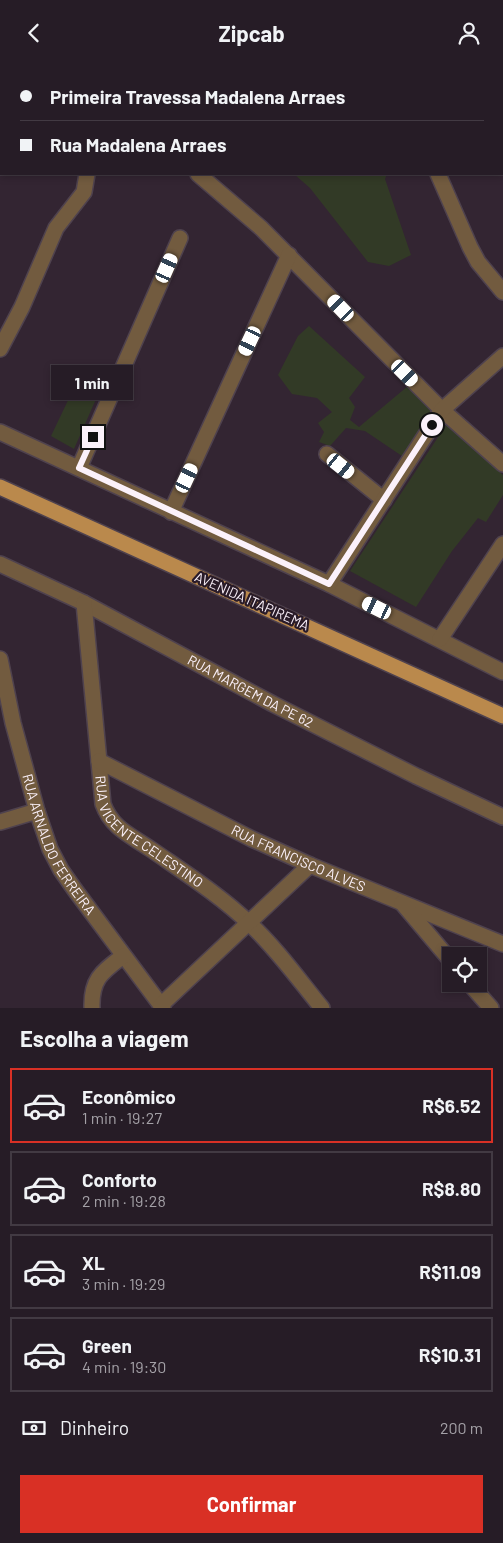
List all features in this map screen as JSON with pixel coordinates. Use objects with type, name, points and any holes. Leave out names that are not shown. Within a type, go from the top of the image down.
[{"type":"main road","name":"AVENIDA ITAPIREMA","points":[[0,487],[503,716]]},
{"type":"street","points":[[0,349],[22,307],[56,228],[84,192],[88,175]]},
{"type":"street","points":[[199,175],[254,221],[442,410],[503,464]]},
{"type":"street","points":[[438,175],[478,262],[503,292]]},
{"type":"street","points":[[79,468],[180,238]]},
{"type":"street","points":[[171,512],[289,255]]},
{"type":"street","points":[[329,584],[442,410],[503,356]]},
{"type":"street","points":[[0,432],[329,584],[503,672]]},
{"type":"street","points":[[327,454],[384,500]]},
{"type":"street","points":[[440,639],[503,544]]},
{"type":"street","name":"RUA MARGEM DA PE 62","points":[[0,564],[84,603],[273,704],[416,776],[503,817]]},
{"type":"street","name":"RUA VICENTE CELESTINO","points":[[84,603],[103,805],[107,815],[116,827],[206,888],[250,923],[322,1008]]},
{"type":"street","name":"RUA ARNALDO FERREIRA","points":[[0,659],[13,723],[37,811],[50,849],[61,870],[162,1006]]},
{"type":"street","name":"RUA FRANCISCO ALVES","points":[[99,761],[252,839],[310,865],[503,944]]},
{"type":"street","points":[[0,822],[37,811]]},
{"type":"street","points":[[162,1006],[310,865]]},
{"type":"street","points":[[400,902],[442,951]]},
{"type":"street","points":[[92,1008],[93,988],[106,970],[123,956]]},
{"type":"street","points":[[477,992],[491,1008]]},
{"type":"green space","points":[[295,175],[387,175],[385,179],[411,255],[389,266],[368,262],[310,188]]},
{"type":"green space","points":[[309,326],[365,377],[349,398],[355,407],[350,420],[359,427],[408,386],[434,409],[402,456],[365,431],[346,428],[330,446],[319,442],[324,432],[318,423],[332,412],[317,398],[292,394],[278,375],[298,336]]},
{"type":"green space","points":[[82,371],[104,381],[74,449],[51,436]]},
{"type":"green space","points":[[446,425],[503,475],[503,495],[486,522],[478,518],[452,551],[416,607],[350,571]]},
{"type":"route","points":[[93,437],[79,468],[254,551],[329,584],[432,425]]}]
